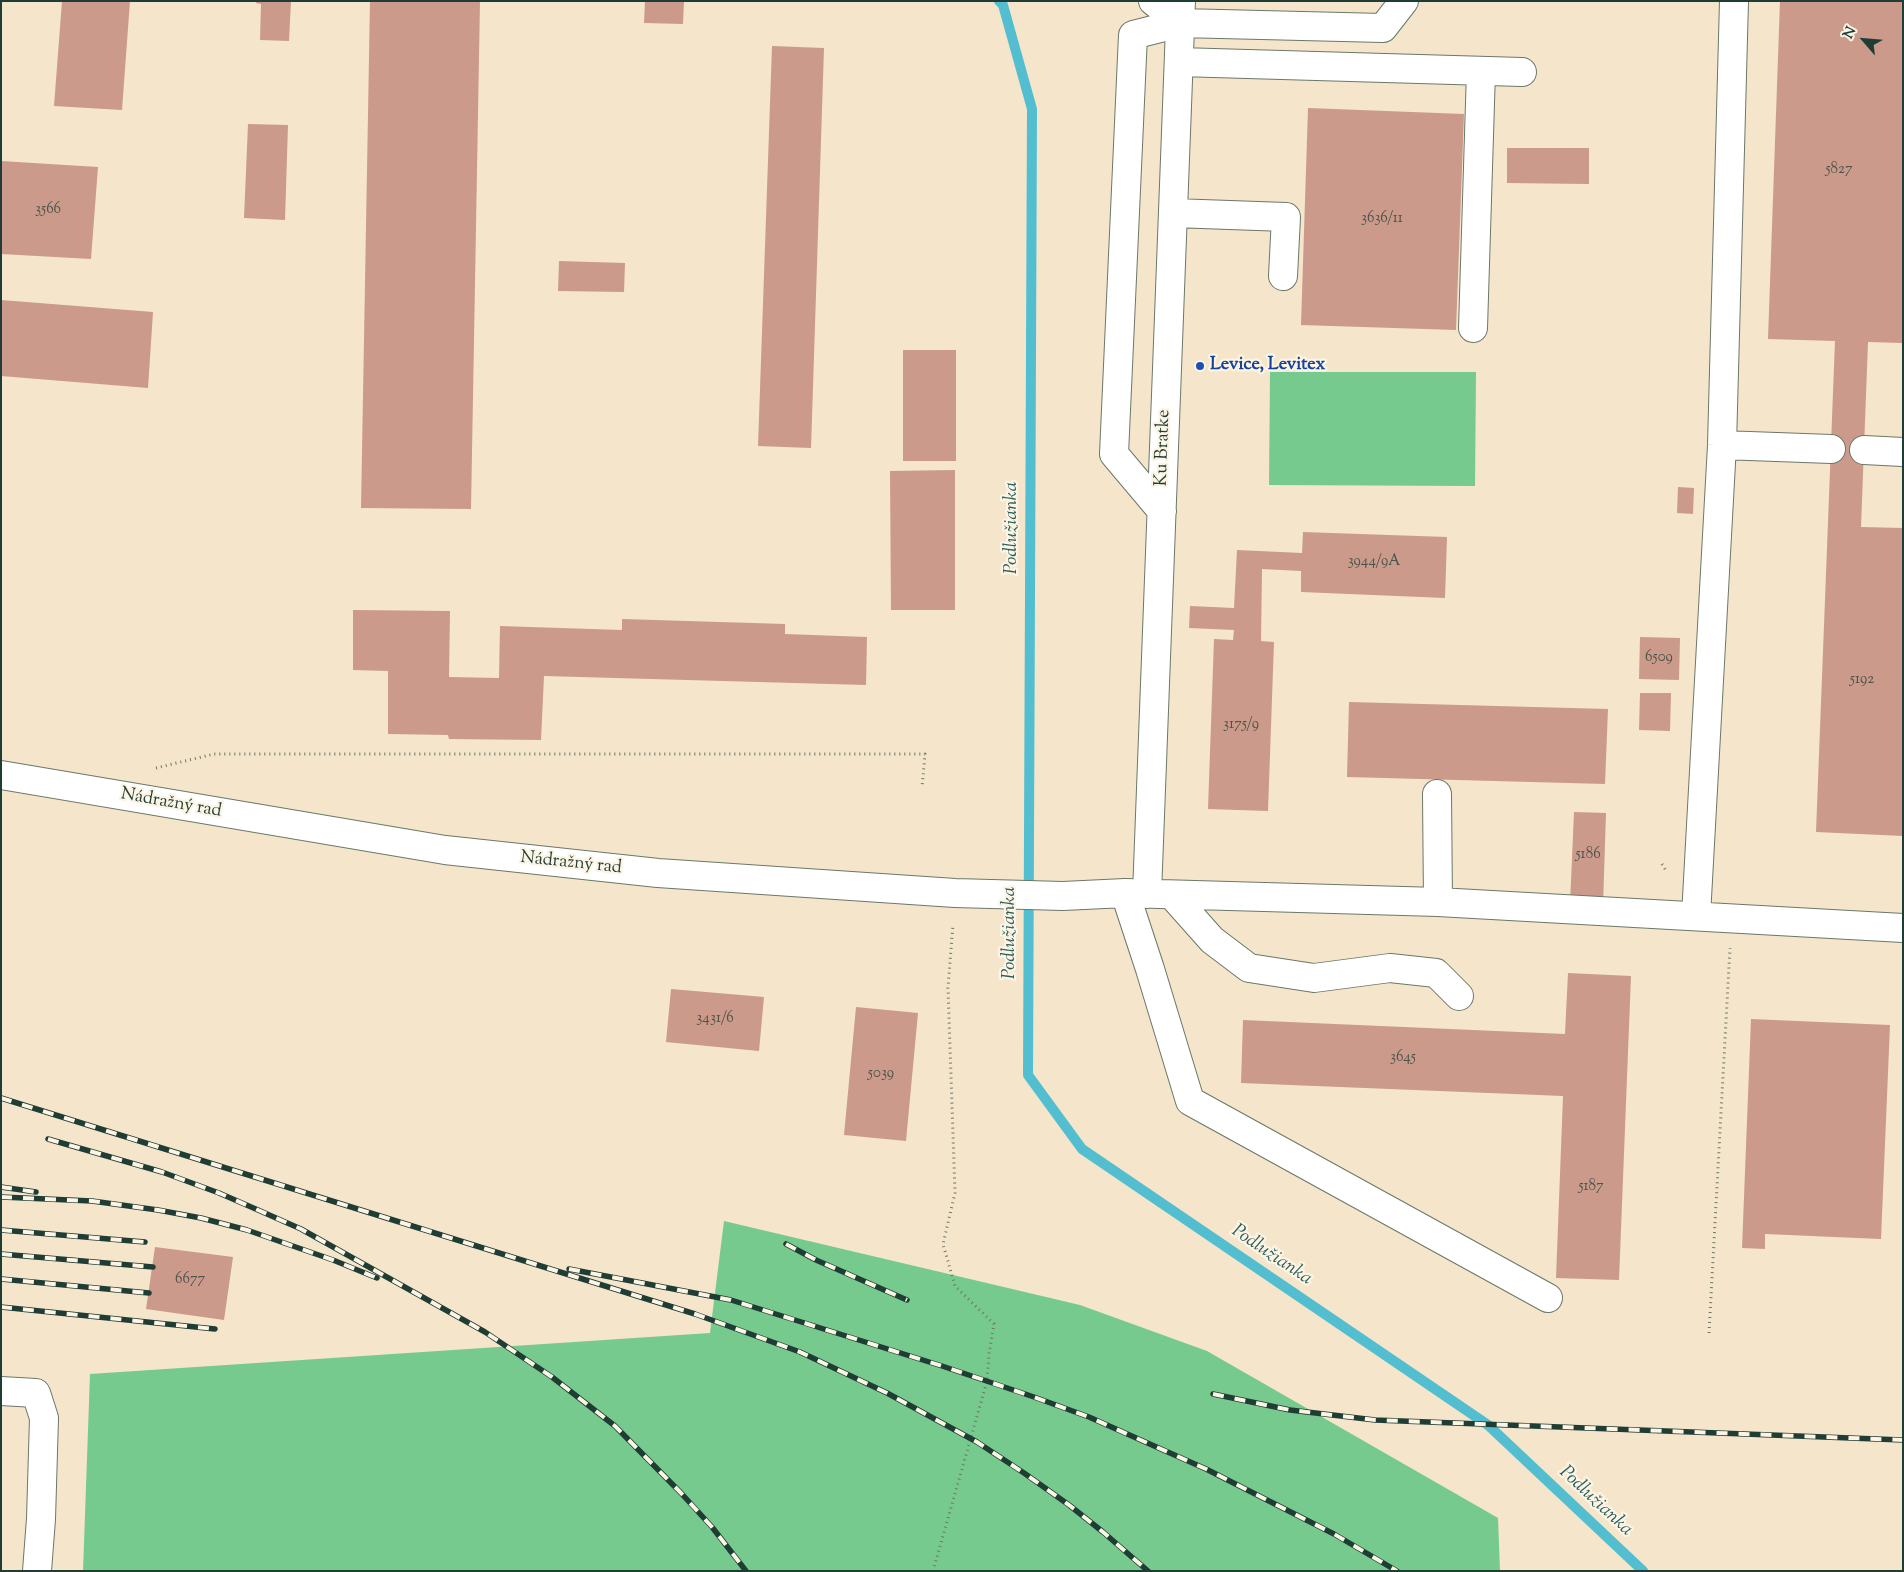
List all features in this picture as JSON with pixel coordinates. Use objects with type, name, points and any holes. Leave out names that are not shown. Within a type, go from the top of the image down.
[{"type":"street","points":[[1153,1],[1181,12],[1383,28],[1404,1]]},
{"type":"street","points":[[1696,916],[1722,445],[1734,1]]},
{"type":"street","points":[[1162,511],[1114,454],[1133,35],[1181,12]]},
{"type":"street","name":"Ku Bratke","points":[[1148,894],[1181,12]]},
{"type":"street","points":[[1179,62],[1522,72]]},
{"type":"street","points":[[1473,328],[1481,71]]},
{"type":"street","points":[[1173,213],[1286,217],[1283,276]]},
{"type":"street","points":[[1722,445],[1832,449]]},
{"type":"street","points":[[1864,450],[1903,452]]},
{"type":"street","name":"Nádražný rad","points":[[1,774],[445,850],[658,873],[955,893],[1063,896],[1148,894],[1438,902],[1903,928]]},
{"type":"street","points":[[1437,794],[1438,902]]},
{"type":"street","points":[[1148,894],[1249,968],[1314,978],[1390,968],[1436,973],[1460,996]]},
{"type":"street","points":[[1148,894],[1150,969],[1190,1101],[1548,1298]]},
{"type":"street","points":[[1,1391],[36,1393],[44,1418],[41,1519],[37,1571]]},
{"type":"path","points":[[148,770],[214,754],[925,754],[922,788]]},
{"type":"path","points":[[933,1571],[988,1381],[989,1354],[994,1324],[955,1286],[943,1244],[955,1193],[948,988],[955,893]]},
{"type":"path","points":[[1709,1333],[1732,918]]},
{"type":"green space","points":[[1270,372],[1476,372],[1475,486],[1269,485]]},
{"type":"green space","points":[[724,1221],[1080,1305],[1207,1351],[1498,1518],[1500,1571],[83,1571],[90,1374],[710,1333]]},
{"type":"building","points":[[62,1],[130,1],[122,110],[54,106]]},
{"type":"building","points":[[256,1],[291,1],[289,41],[260,40],[261,4],[256,3]]},
{"type":"building","points":[[370,1],[480,1],[471,509],[361,508]]},
{"type":"building","points":[[645,1],[684,1],[683,24],[644,23]]},
{"type":"building","points":[[1780,1],[1903,1],[1903,343],[1868,342],[1861,527],[1903,528],[1903,836],[1816,832],[1835,341],[1768,339]]},
{"type":"building","points":[[772,46],[824,48],[811,448],[758,446]]},
{"type":"building","points":[[1308,108],[1464,114],[1456,330],[1301,325]]},
{"type":"building","points":[[248,124],[288,125],[285,220],[244,218]]},
{"type":"building","points":[[1507,148],[1589,148],[1589,184],[1507,183]]},
{"type":"building","points":[[1,161],[98,167],[91,259],[1,254]]},
{"type":"building","points":[[559,261],[625,263],[624,292],[558,291]]},
{"type":"building","points":[[1,300],[153,312],[148,388],[1,376]]},
{"type":"building","points":[[903,350],[956,350],[956,461],[903,461]]},
{"type":"building","points":[[955,470],[955,610],[891,610],[890,471]]},
{"type":"building","points":[[1678,487],[1694,488],[1693,514],[1677,513]]},
{"type":"building","points":[[1303,532],[1447,537],[1445,598],[1301,592],[1301,571],[1262,569],[1261,641],[1274,642],[1268,811],[1208,809],[1214,639],[1233,640],[1234,630],[1189,628],[1190,606],[1234,608],[1237,550],[1302,553]]},
{"type":"building","points":[[353,610],[450,611],[449,677],[499,678],[500,626],[622,630],[622,619],[785,624],[785,634],[867,637],[866,685],[544,676],[541,740],[449,739],[448,735],[388,734],[388,671],[353,670]]},
{"type":"building","points":[[1640,637],[1680,638],[1679,680],[1639,679]]},
{"type":"building","points":[[1640,693],[1671,693],[1670,731],[1639,730]]},
{"type":"building","points":[[1349,702],[1608,709],[1605,784],[1347,777]]},
{"type":"building","points":[[1574,812],[1606,813],[1603,906],[1570,904]]},
{"type":"building","points":[[1568,973],[1631,976],[1619,1280],[1556,1278],[1563,1096],[1241,1083],[1243,1020],[1565,1034]]},
{"type":"building","points":[[671,989],[764,997],[759,1051],[666,1042]]},
{"type":"building","points":[[856,1007],[918,1013],[906,1141],[844,1135]]},
{"type":"building","points":[[1751,1019],[1890,1025],[1881,1239],[1765,1234],[1765,1249],[1742,1248]]},
{"type":"building","points":[[155,1247],[233,1257],[224,1320],[146,1309]]},
{"type":"waterway","name":"Podlužianka","points":[[999,1],[1003,5],[1032,109],[1028,1075],[1082,1149],[1488,1425],[1643,1571]]},
{"type":"railway","points":[[1,1098],[695,1314],[800,1352],[887,1393],[977,1442],[1069,1505],[1148,1571]]},
{"type":"railway","points":[[48,1139],[162,1172],[258,1210],[301,1229],[485,1332],[552,1377],[615,1426],[712,1527],[746,1571]]},
{"type":"railway","points":[[1,1187],[36,1192]]},
{"type":"railway","points":[[1,1197],[92,1201],[201,1218],[247,1230],[333,1260],[377,1278]]},
{"type":"railway","points":[[1,1230],[145,1242]]},
{"type":"railway","points":[[786,1244],[816,1260],[907,1300]]},
{"type":"railway","points":[[1,1254],[153,1267]]},
{"type":"railway","points":[[569,1269],[731,1300],[942,1366],[1089,1417],[1206,1469],[1334,1534],[1397,1571]]},
{"type":"railway","points":[[1,1279],[149,1293]]},
{"type":"railway","points":[[1,1307],[215,1329]]},
{"type":"railway","points":[[1213,1394],[1290,1410],[1375,1420],[1903,1440]]},
{"type":"place","name":"Levice, Levitex","points":[[1200,366]]}]
